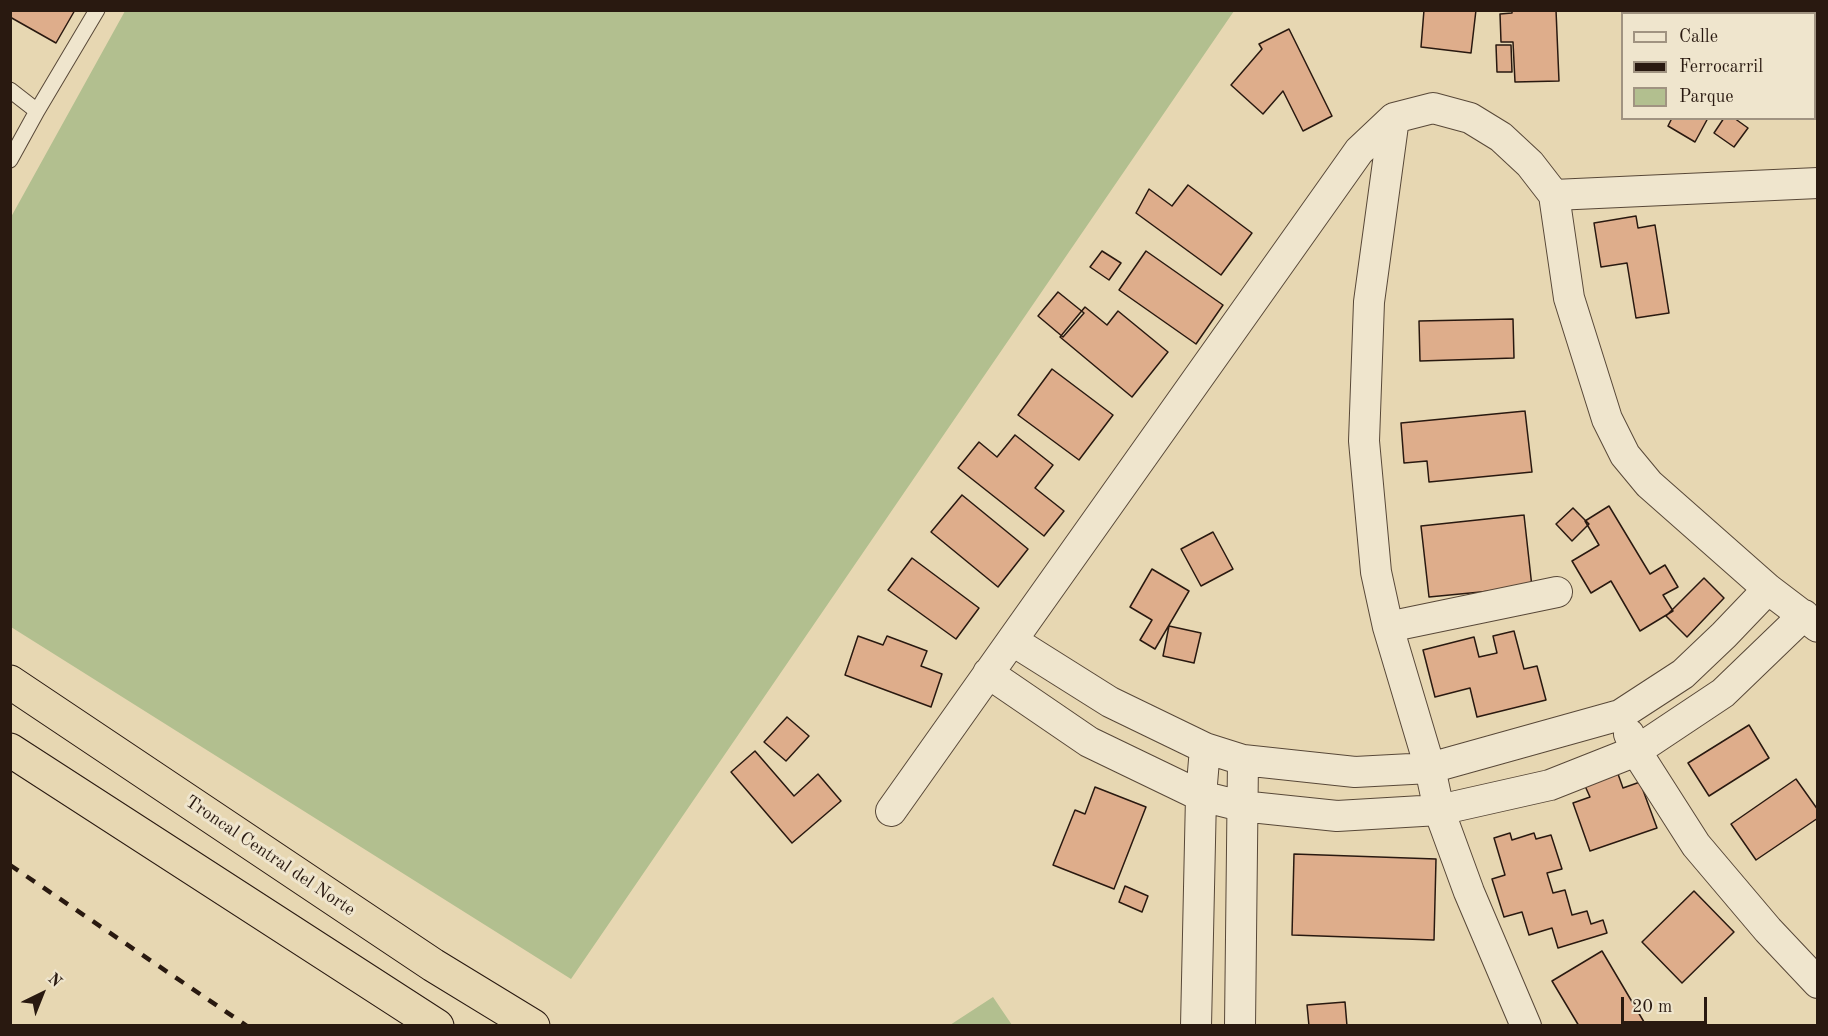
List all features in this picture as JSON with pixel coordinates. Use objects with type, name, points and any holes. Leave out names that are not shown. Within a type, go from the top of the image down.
[{"type":"highway","name":"Troncal Central del Norte","points":[[10,682],[433,965],[533,1026]]},
{"type":"highway","points":[[10,750],[437,1026]]},
{"type":"street","points":[[891,812],[988,672],[1013,641],[1359,151],[1394,118],[1433,108],[1470,118],[1502,137],[1530,164],[1554,195],[1569,298],[1607,419],[1625,455],[1648,484],[1768,589],[1811,621],[1724,693],[1636,751],[1550,785],[1439,810],[1337,816],[1241,806],[1201,796],[1089,742],[988,672]]},
{"type":"street","points":[[1394,118],[1369,302],[1364,441],[1376,572],[1388,627],[1430,768],[1439,810],[1469,892],[1526,1026]]},
{"type":"street","points":[[1554,195],[1818,183]]},
{"type":"street","points":[[1013,641],[1110,702],[1205,748],[1243,760],[1355,772],[1430,768],[1620,715],[1683,674],[1768,589]]},
{"type":"street","points":[[1388,627],[1557,592]]},
{"type":"street","points":[[1620,715],[1636,751],[1696,845],[1768,930],[1818,982]]},
{"type":"street","points":[[1196,1026],[1201,796],[1205,748]]},
{"type":"street","points":[[1240,1026],[1243,760]]},
{"type":"lane","points":[[10,160],[97,10]]},
{"type":"lane","points":[[10,90],[37,111]]},
{"type":"green space","points":[[125,11],[1234,11],[571,979],[11,627],[11,217]]},
{"type":"green space","points":[[993,997],[1012,1025],[950,1025]]},
{"type":"building","points":[[10,10],[75,10],[56,43],[10,17]]},
{"type":"building","points":[[1424,10],[1476,10],[1471,53],[1421,47]]},
{"type":"building","points":[[1512,10],[1556,10],[1559,81],[1515,82],[1513,42],[1501,42],[1500,14],[1512,13]]},
{"type":"building","points":[[1289,29],[1332,116],[1303,131],[1283,91],[1263,114],[1231,85],[1262,49],[1259,44]]},
{"type":"building","points":[[1496,45],[1511,45],[1512,72],[1497,72]]},
{"type":"building","points":[[1671,120],[1707,120],[1695,142],[1668,126]]},
{"type":"building","points":[[1723,120],[1737,120],[1748,128],[1734,147],[1714,133]]},
{"type":"building","points":[[1188,185],[1252,233],[1221,275],[1136,213],[1149,189],[1172,206]]},
{"type":"building","points":[[1636,216],[1638,228],[1655,225],[1669,313],[1636,318],[1627,263],[1601,267],[1594,223]]},
{"type":"building","points":[[1102,251],[1121,263],[1109,280],[1090,267]]},
{"type":"building","points":[[1146,251],[1223,305],[1196,344],[1119,290]]},
{"type":"building","points":[[1058,292],[1084,313],[1063,337],[1038,316]]},
{"type":"building","points":[[1085,307],[1107,325],[1118,311],[1168,352],[1132,397],[1060,337]]},
{"type":"building","points":[[1513,319],[1514,358],[1420,361],[1419,321]]},
{"type":"building","points":[[1052,369],[1113,415],[1079,460],[1018,415]]},
{"type":"building","points":[[1525,411],[1532,472],[1429,482],[1427,461],[1404,463],[1401,423]]},
{"type":"building","points":[[1015,435],[1053,465],[1035,488],[1064,511],[1044,536],[958,468],[979,442],[997,457]]},
{"type":"building","points":[[962,495],[1028,549],[998,587],[931,532]]},
{"type":"building","points":[[1609,506],[1650,574],[1665,565],[1678,587],[1663,595],[1673,611],[1640,631],[1611,581],[1591,593],[1572,561],[1599,545],[1585,521]]},
{"type":"building","points":[[1573,508],[1589,524],[1572,541],[1556,524]]},
{"type":"building","points":[[1524,515],[1532,587],[1429,597],[1421,526]]},
{"type":"building","points":[[1213,532],[1233,569],[1201,586],[1181,549]]},
{"type":"building","points":[[912,558],[979,608],[956,639],[888,590]]},
{"type":"building","points":[[1152,569],[1189,591],[1155,649],[1140,640],[1152,620],[1130,607]]},
{"type":"building","points":[[1704,578],[1724,598],[1687,637],[1666,616]]},
{"type":"building","points":[[1169,626],[1201,633],[1194,663],[1163,656]]},
{"type":"building","points":[[1514,631],[1524,669],[1537,666],[1546,700],[1477,717],[1470,688],[1435,697],[1423,650],[1474,637],[1479,657],[1497,653],[1493,636]]},
{"type":"building","points":[[858,636],[883,645],[887,636],[927,651],[921,666],[942,674],[931,707],[845,675]]},
{"type":"building","points":[[787,717],[809,736],[786,761],[764,742]]},
{"type":"building","points":[[1749,725],[1769,758],[1709,796],[1688,763]]},
{"type":"building","points":[[755,751],[794,796],[818,774],[841,801],[792,843],[731,772]]},
{"type":"building","points":[[1618,774],[1623,788],[1640,782],[1657,828],[1590,851],[1573,803],[1590,797],[1585,786]]},
{"type":"building","points":[[1796,779],[1818,810],[1818,818],[1756,860],[1731,824]]},
{"type":"building","points":[[1095,787],[1146,807],[1114,889],[1053,865],[1075,810],[1085,814]]},
{"type":"building","points":[[1510,833],[1512,840],[1534,833],[1536,839],[1551,835],[1562,869],[1547,873],[1553,893],[1565,890],[1572,915],[1587,911],[1591,924],[1603,920],[1607,933],[1558,948],[1552,928],[1529,935],[1522,912],[1504,917],[1492,879],[1505,875],[1494,838]]},
{"type":"building","points":[[1294,854],[1436,859],[1434,940],[1292,935]]},
{"type":"building","points":[[1125,886],[1148,896],[1142,912],[1119,902]]},
{"type":"building","points":[[1694,891],[1734,932],[1682,983],[1642,942]]},
{"type":"building","points":[[1602,951],[1644,1022],[1638,1026],[1579,1026],[1552,981]]},
{"type":"building","points":[[1345,1002],[1347,1026],[1309,1026],[1307,1005]]},
{"type":"railway","points":[[10,865],[247,1026]]}]
